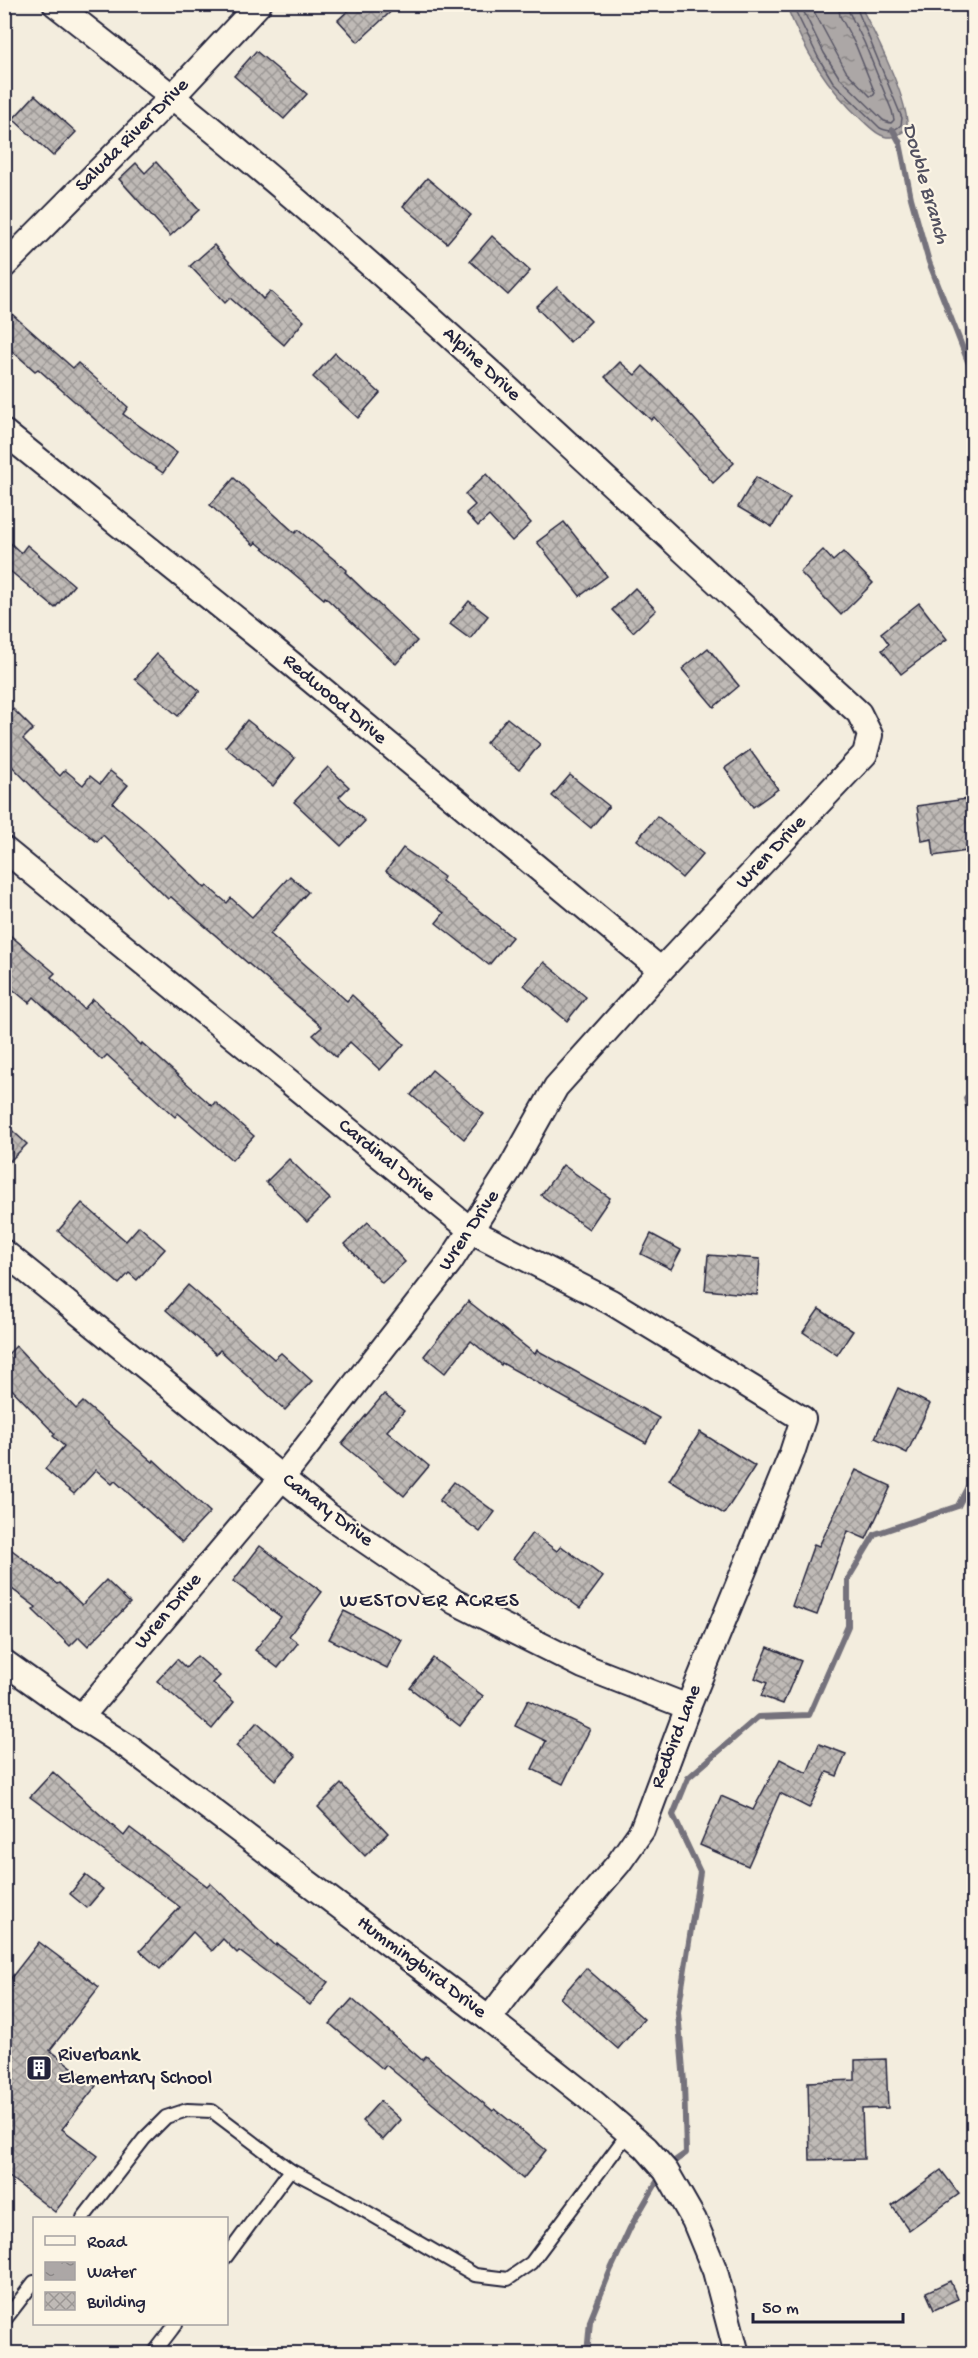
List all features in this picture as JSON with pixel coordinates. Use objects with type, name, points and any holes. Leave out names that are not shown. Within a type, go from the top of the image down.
[{"type":"street","name":"Alpine Drive","points":[[55,4],[173,96],[293,197],[420,310],[859,713],[870,735],[866,754]]},
{"type":"street","name":"Saluda River Drive","points":[[4,266],[173,96],[259,4]]},
{"type":"street","name":"Redwood Drive","points":[[4,432],[265,642],[661,970]]},
{"type":"street","name":"Wren Drive","points":[[81,1717],[282,1478],[472,1231],[556,1087],[661,970],[866,754]]},
{"type":"street","name":"Cardinal Drive","points":[[4,849],[472,1231],[612,1302],[803,1419]]},
{"type":"street","name":"Canary Drive","points":[[4,1252],[329,1516],[455,1602],[583,1666],[688,1707]]},
{"type":"street","name":"Redbird Lane","points":[[489,2019],[513,1987],[618,1864],[642,1830],[688,1707],[792,1453],[803,1419]]},
{"type":"street","name":"Hummingbird Drive","points":[[4,1662],[81,1717],[128,1747],[489,2019],[585,2095],[646,2148],[666,2171],[694,2220],[716,2271],[737,2354]]},
{"type":"lane","points":[[84,2217],[144,2139],[166,2117],[186,2110],[212,2111],[290,2170],[336,2194],[475,2275],[508,2279],[531,2263],[628,2133]]},
{"type":"lane","points":[[228,2254],[290,2170]]},
{"type":"lane","points":[[5,2321],[33,2283]]},
{"type":"lane","points":[[153,2354],[175,2325]]},
{"type":"water","points":[[786,5],[860,5],[897,85],[903,102],[907,129],[895,136],[883,136],[850,108],[817,67]]},
{"type":"building","points":[[355,4],[399,4],[358,42],[338,20]]},
{"type":"building","points":[[256,51],[307,94],[284,119],[234,76]]},
{"type":"building","points":[[35,95],[76,132],[53,156],[13,119]]},
{"type":"building","points":[[156,162],[199,210],[170,236],[119,179],[136,163],[145,173]]},
{"type":"building","points":[[427,178],[471,215],[447,243],[403,206]]},
{"type":"building","points":[[492,236],[530,271],[508,295],[470,261]]},
{"type":"building","points":[[214,245],[263,299],[270,291],[304,321],[284,345],[230,298],[225,303],[190,266]]},
{"type":"building","points":[[557,287],[591,321],[570,342],[536,307]]},
{"type":"building","points":[[4,307],[73,368],[78,363],[128,407],[123,414],[177,453],[163,473],[127,448],[38,369],[35,371],[4,344]]},
{"type":"building","points":[[335,353],[380,393],[358,418],[313,377]]},
{"type":"building","points":[[620,362],[635,375],[643,366],[670,392],[734,463],[713,483],[654,417],[651,420],[605,377]]},
{"type":"building","points":[[486,474],[531,523],[512,541],[489,516],[478,526],[466,513],[475,505],[465,494]]},
{"type":"building","points":[[756,477],[790,498],[772,527],[738,507]]},
{"type":"building","points":[[234,478],[295,533],[298,530],[347,570],[345,572],[417,641],[396,664],[325,597],[324,599],[256,542],[254,545],[210,505]]},
{"type":"building","points":[[564,522],[607,576],[580,596],[537,542]]},
{"type":"building","points":[[4,537],[21,553],[27,545],[74,585],[55,608],[4,566]]},
{"type":"building","points":[[823,550],[833,561],[843,552],[873,583],[841,615],[800,572]]},
{"type":"building","points":[[635,588],[656,610],[633,632],[612,610]]},
{"type":"building","points":[[469,601],[488,616],[470,639],[450,624]]},
{"type":"building","points":[[919,603],[947,639],[901,674],[882,650],[889,644],[881,633]]},
{"type":"building","points":[[708,648],[739,686],[714,707],[682,669]]},
{"type":"building","points":[[157,654],[200,691],[178,716],[135,679]]},
{"type":"building","points":[[13,709],[33,729],[23,739],[60,776],[65,770],[83,785],[90,776],[100,784],[110,771],[128,785],[113,803],[145,830],[205,888],[207,886],[227,903],[231,898],[252,917],[290,876],[308,892],[270,934],[347,1001],[352,995],[404,1044],[380,1070],[350,1042],[336,1057],[313,1035],[322,1027],[171,897],[168,899],[103,835],[97,842],[44,799],[4,758],[4,717]]},
{"type":"building","points":[[507,718],[540,744],[519,770],[486,743]]},
{"type":"building","points":[[247,720],[295,758],[273,786],[225,747]]},
{"type":"building","points":[[750,750],[778,789],[753,807],[725,768]]},
{"type":"building","points":[[328,767],[349,787],[339,797],[365,821],[341,846],[294,802]]},
{"type":"building","points":[[570,775],[609,806],[591,828],[552,796]]},
{"type":"building","points":[[966,799],[973,850],[934,856],[932,839],[922,841],[917,806]]},
{"type":"building","points":[[657,816],[703,854],[682,878],[637,840]]},
{"type":"building","points":[[403,848],[444,877],[442,881],[512,937],[489,965],[436,923],[444,913],[386,871]]},
{"type":"building","points":[[4,930],[55,973],[51,977],[84,1009],[93,999],[141,1045],[142,1043],[212,1106],[215,1102],[254,1136],[232,1160],[178,1113],[175,1117],[107,1055],[102,1060],[34,997],[29,1003],[4,982]]},
{"type":"building","points":[[544,962],[586,997],[567,1021],[524,985]]},
{"type":"building","points":[[432,1070],[484,1114],[464,1139],[411,1095]]},
{"type":"building","points":[[4,1123],[27,1144],[4,1167]]},
{"type":"building","points":[[289,1159],[330,1199],[307,1222],[266,1182]]},
{"type":"building","points":[[563,1165],[610,1198],[589,1229],[541,1195]]},
{"type":"building","points":[[82,1203],[126,1241],[139,1226],[165,1249],[137,1280],[129,1273],[119,1284],[58,1231]]},
{"type":"building","points":[[368,1222],[405,1262],[382,1283],[345,1244]]},
{"type":"building","points":[[651,1234],[681,1250],[671,1269],[641,1254]]},
{"type":"building","points":[[708,1255],[760,1259],[757,1295],[705,1290]]},
{"type":"building","points":[[188,1285],[274,1359],[281,1353],[312,1381],[285,1410],[220,1350],[216,1354],[166,1310]]},
{"type":"building","points":[[468,1301],[535,1354],[537,1350],[659,1418],[646,1443],[502,1363],[501,1365],[471,1341],[445,1373],[424,1356]]},
{"type":"building","points":[[819,1309],[853,1331],[837,1355],[803,1332]]},
{"type":"building","points":[[16,1346],[76,1409],[83,1402],[153,1462],[154,1460],[210,1512],[182,1542],[115,1481],[112,1484],[96,1470],[74,1494],[45,1469],[64,1446],[4,1381],[4,1358]]},
{"type":"building","points":[[898,1388],[930,1404],[907,1453],[875,1438]]},
{"type":"building","points":[[384,1394],[404,1411],[387,1431],[429,1466],[404,1496],[342,1444]]},
{"type":"building","points":[[700,1432],[755,1466],[724,1514],[669,1480]]},
{"type":"building","points":[[856,1470],[891,1486],[866,1539],[848,1531],[817,1615],[792,1606],[814,1544],[819,1546]]},
{"type":"building","points":[[454,1482],[495,1512],[480,1532],[439,1501]]},
{"type":"building","points":[[532,1533],[557,1551],[561,1546],[603,1577],[580,1608],[513,1559]]},
{"type":"building","points":[[4,1544],[57,1584],[59,1583],[82,1605],[106,1580],[130,1603],[88,1646],[79,1637],[70,1646],[33,1610],[36,1607],[4,1583]]},
{"type":"building","points":[[260,1546],[322,1592],[289,1636],[298,1643],[278,1668],[255,1650],[281,1617],[233,1581]]},
{"type":"building","points":[[344,1611],[402,1640],[387,1668],[329,1639]]},
{"type":"building","points":[[768,1647],[801,1661],[783,1704],[761,1696],[767,1683],[755,1678]]},
{"type":"building","points":[[197,1656],[220,1676],[213,1683],[234,1702],[212,1729],[157,1681],[177,1659],[186,1668]]},
{"type":"building","points":[[433,1658],[483,1696],[460,1726],[410,1688]]},
{"type":"building","points":[[528,1700],[590,1729],[563,1784],[532,1769],[546,1741],[515,1726]]},
{"type":"building","points":[[257,1722],[296,1756],[275,1780],[236,1746]]},
{"type":"building","points":[[819,1744],[846,1754],[837,1776],[827,1772],[809,1808],[780,1793],[748,1866],[700,1845],[721,1796],[753,1810],[780,1759],[807,1773]]},
{"type":"building","points":[[53,1772],[124,1836],[130,1828],[207,1886],[210,1883],[276,1946],[277,1944],[328,1982],[310,2005],[239,1951],[237,1953],[223,1939],[212,1951],[193,1932],[160,1969],[140,1951],[180,1907],[30,1797]]},
{"type":"building","points":[[341,1784],[388,1833],[365,1856],[318,1807]]},
{"type":"building","points":[[85,1875],[103,1889],[87,1908],[70,1894]]},
{"type":"building","name":"Riverbank Elementary School","points":[[39,1942],[99,1987],[50,2050],[96,2086],[62,2129],[98,2156],[55,2212],[4,2173],[4,1987]]},
{"type":"building","points":[[586,1968],[644,2019],[618,2049],[560,1998]]},
{"type":"building","points":[[352,1999],[422,2060],[426,2056],[493,2111],[495,2109],[546,2150],[523,2179],[386,2065],[383,2069],[330,2024]]},
{"type":"building","points":[[886,2059],[888,2108],[862,2109],[864,2159],[810,2160],[808,2082],[855,2080],[855,2060]]},
{"type":"building","points":[[380,2101],[401,2120],[383,2140],[362,2121]]},
{"type":"building","points":[[941,2170],[959,2194],[909,2230],[892,2206]]},
{"type":"building","points":[[950,2281],[958,2299],[934,2310],[926,2292]]},
{"type":"waterway","name":"Double Branch","points":[[893,130],[900,143],[911,198],[929,262],[974,377]]},
{"type":"waterway","points":[[974,1090],[966,1098],[974,1132]]},
{"type":"waterway","points":[[669,2165],[686,2153],[684,2082],[678,2012],[700,1872],[673,1815],[688,1778],[758,1717],[809,1715],[848,1626],[848,1579],[875,1534],[958,1506],[974,1475]]},
{"type":"waterway","points":[[587,2354],[590,2321],[611,2269],[630,2228],[658,2180]]},
{"type":"place","name":"Riverbank Elementary School","points":[[39,2068]]},
{"type":"district","name":"WESTOVER ACRES","points":[[430,1602]]}]
